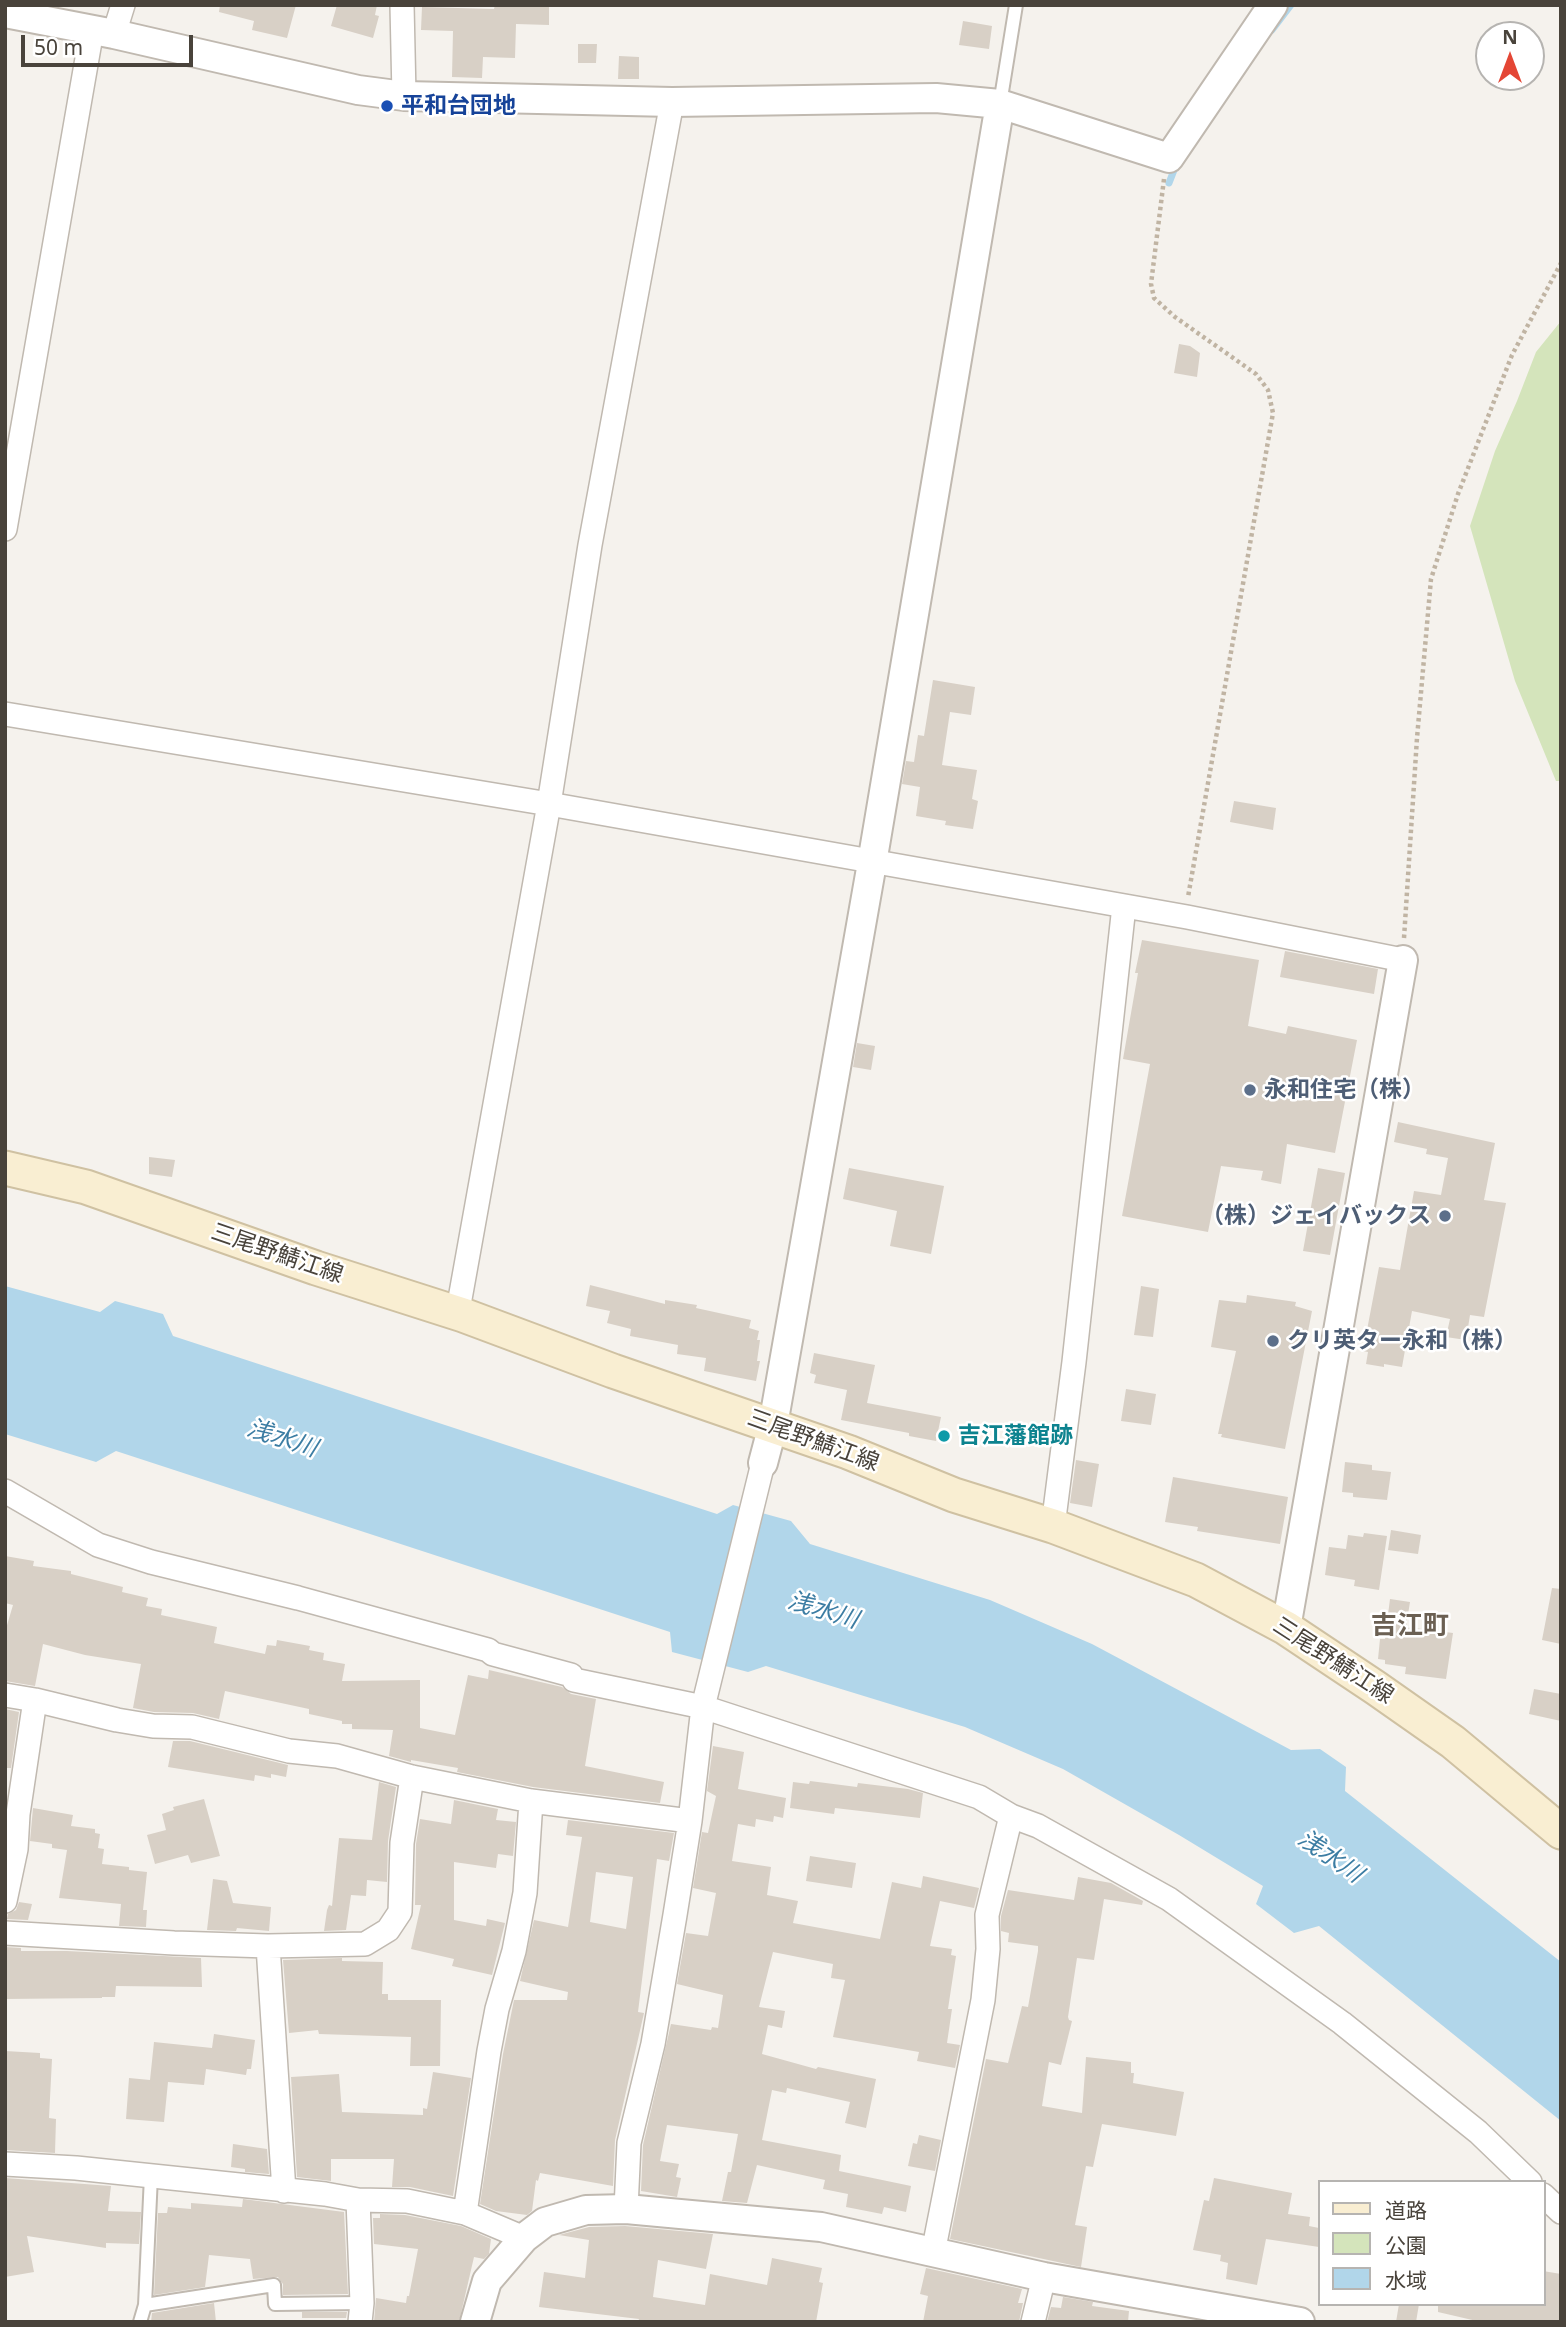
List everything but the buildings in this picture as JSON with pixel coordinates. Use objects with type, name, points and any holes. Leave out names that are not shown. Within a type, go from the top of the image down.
[{"type":"main road","name":"三尾野鯖江線","points":[[5,1168],[86,1186],[316,1268],[463,1315],[613,1371],[848,1452],[954,1495],[1052,1526],[1196,1580],[1286,1628],[1453,1742],[1561,1832]]},
{"type":"street","points":[[5,529],[103,32],[123,5]]},
{"type":"street","points":[[402,5],[404,96]]},
{"type":"street","points":[[5,13],[103,32],[358,90],[404,96],[672,102],[936,98],[1000,104],[1169,158],[1273,5]]},
{"type":"street","points":[[463,1315],[458,1310],[550,804],[590,545],[672,102]]},
{"type":"street","points":[[626,2209],[629,2143],[653,2044],[690,1821],[703,1707],[773,1425],[872,863],[1000,104]]},
{"type":"street","points":[[5,713],[398,781],[550,804],[1185,917],[1403,960],[1286,1628]]},
{"type":"street","points":[[1052,1526],[1074,1362],[1124,906]]},
{"type":"street","points":[[5,1491],[98,1545],[151,1562],[298,1598],[488,1650],[492,1654],[571,1675],[573,1680],[703,1707],[979,1797],[1011,1816],[1038,1826],[1169,1899],[1290,1984],[1478,2132],[1528,2180]]},
{"type":"street","points":[[5,1695],[117,1720],[153,1726],[192,1727],[289,1751],[337,1756],[412,1777],[531,1801],[690,1821]]},
{"type":"street","points":[[5,1901],[16,1849],[18,1814],[35,1700]]},
{"type":"street","points":[[5,1933],[268,1946],[365,1944],[388,1930],[400,1912],[402,1843],[412,1777]]},
{"type":"street","points":[[465,2213],[488,2052],[514,1951],[524,1893],[531,1801]]},
{"type":"street","points":[[933,2253],[983,2000],[988,1949],[987,1915],[1011,1816]]},
{"type":"street","points":[[268,1946],[284,2191]]},
{"type":"street","points":[[5,2164],[151,2176],[325,2194],[358,2200],[407,2201],[465,2213],[524,2238]]},
{"type":"street","points":[[1545,2197],[1561,2211]]},
{"type":"street","points":[[358,2200],[361,2312]]},
{"type":"street","points":[[475,2322],[487,2281],[524,2238],[545,2222],[586,2210],[626,2209],[821,2227],[1045,2277],[1300,2322]]},
{"type":"street","points":[[1033,2322],[1045,2277]]},
{"type":"lane","points":[[1000,104],[1016,5]]},
{"type":"lane","points":[[140,2322],[145,2305],[151,2176]]},
{"type":"lane","points":[[145,2305],[274,2285],[275,2304],[361,2312]]},
{"type":"path","points":[[1169,158],[1164,176],[1154,256],[1151,284],[1154,298],[1175,317],[1256,374],[1268,390],[1273,413],[1185,917]]},
{"type":"path","points":[[1403,960],[1417,738],[1431,579],[1458,494],[1512,355],[1561,262]]},
{"type":"green space","points":[[1561,321],[1561,781],[1556,781],[1515,681],[1470,526],[1495,451],[1536,352]]},
{"type":"water","name":"浅水川","points":[[5,1286],[100,1312],[115,1301],[163,1314],[173,1336],[717,1514],[733,1505],[791,1521],[810,1544],[990,1600],[1092,1644],[1291,1750],[1320,1749],[1346,1767],[1345,1791],[1561,1962],[1561,2121],[1319,1926],[1294,1933],[1256,1904],[1263,1886],[1063,1769],[965,1727],[766,1666],[748,1672],[672,1652],[670,1632],[116,1451],[96,1462],[5,1434]]},
{"type":"waterway","points":[[1272,30],[1291,5]]},
{"type":"waterway","points":[[1169,183],[1176,165]]},
{"type":"place","name":"平和台団地","points":[[387,106]]},
{"type":"place","name":"永和住宅（株）","points":[[1250,1090]]},
{"type":"place","name":"（株）ジェイバックス","points":[[1445,1216]]},
{"type":"place","name":"クリ英ター永和（株）","points":[[1273,1341]]},
{"type":"place","name":"吉江藩館跡","points":[[944,1436]]},
{"type":"district","name":"吉江町","points":[[1410,1627]]}]
